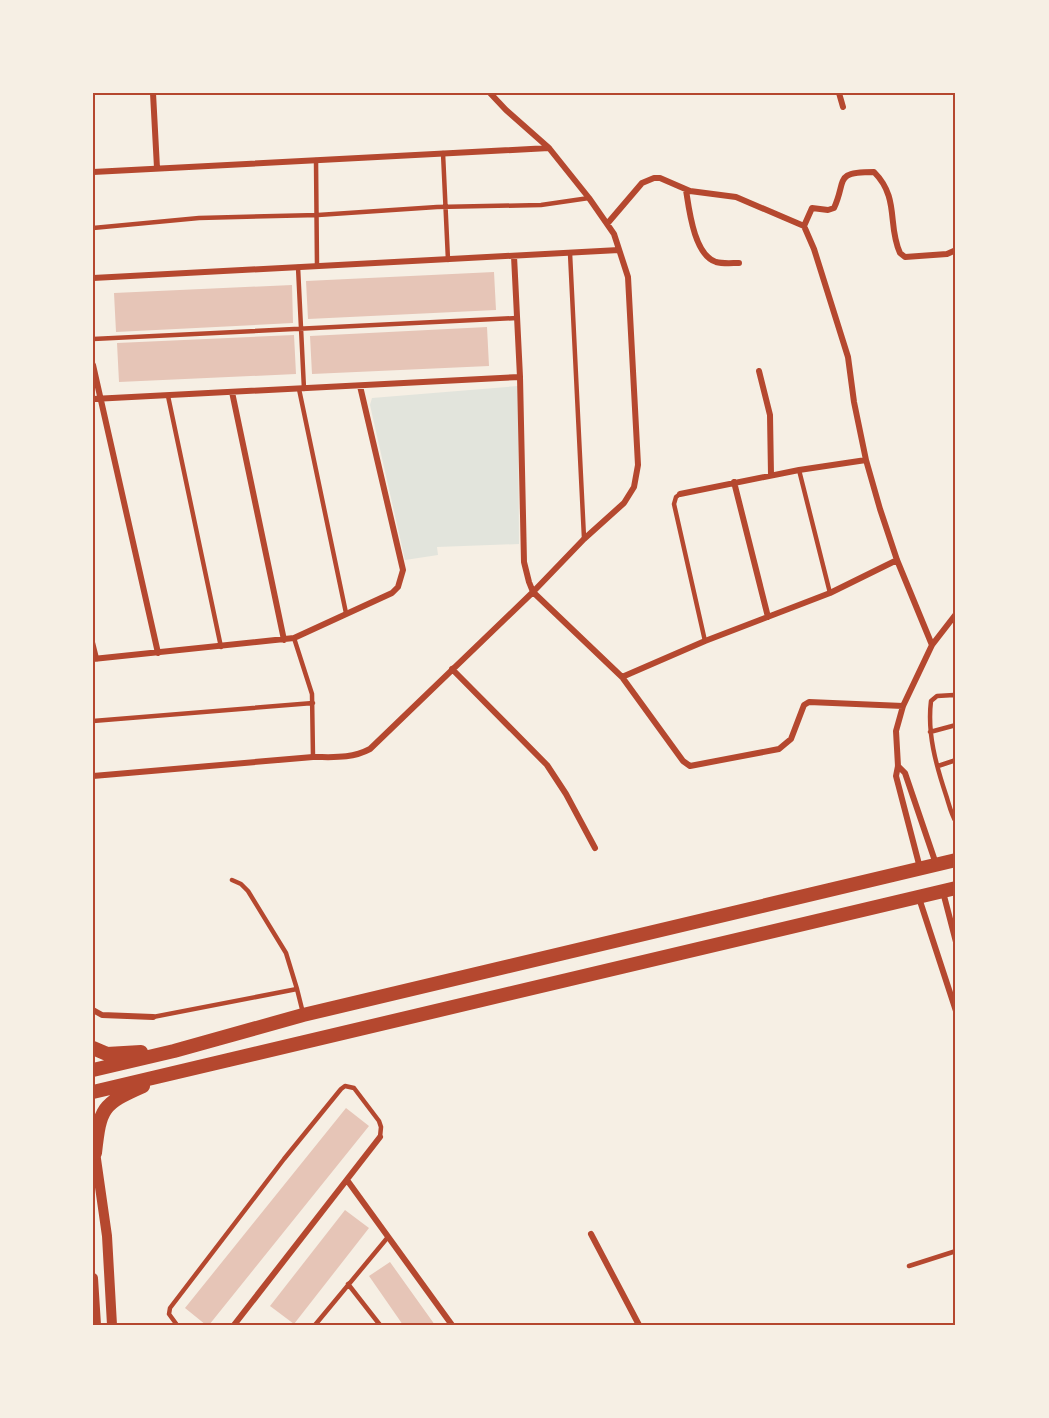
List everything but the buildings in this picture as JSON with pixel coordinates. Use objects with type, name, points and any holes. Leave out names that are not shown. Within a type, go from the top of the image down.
[{"type":"highway","points":[[93,1070],[303,1016],[956,860]]},
{"type":"highway","points":[[93,1092],[950,890]]},
{"type":"highway","points":[[93,1048],[107,1054],[174,1051]]},
{"type":"highway","points":[[94,1148],[102,1116],[116,1099],[178,1071]]},
{"type":"street","points":[[153,93],[157,168]]},
{"type":"street","points":[[93,776],[313,757],[346,758],[359,755],[370,749],[533,592],[624,503],[634,487],[637,475],[628,277],[614,234],[549,148],[490,93]]},
{"type":"street","points":[[839,93],[843,107]]},
{"type":"street","points":[[93,172],[549,148]]},
{"type":"street","points":[[804,226],[812,208],[828,210],[835,206],[841,180],[857,172],[874,172],[883,181],[889,195],[900,253],[905,257],[947,254],[956,250]]},
{"type":"street","points":[[607,224],[647,180],[660,178],[686,190],[736,197],[804,226],[814,249],[848,357],[854,402],[866,460],[880,509],[897,560],[932,645]]},
{"type":"street","points":[[686,190],[695,233],[705,254],[714,262],[739,263]]},
{"type":"street","points":[[93,278],[619,250]]},
{"type":"street","points":[[514,256],[520,377],[524,562],[533,592],[622,677],[683,761],[690,766],[778,749],[791,739],[804,705],[809,702],[903,706]]},
{"type":"street","points":[[93,365],[97,399],[158,653]]},
{"type":"street","points":[[759,371],[770,415],[771,475]]},
{"type":"street","points":[[97,399],[520,377]]},
{"type":"street","points":[[95,659],[294,638],[392,593],[398,587],[403,570],[360,386]]},
{"type":"street","points":[[232,392],[284,640]]},
{"type":"street","points":[[680,494],[771,475],[866,460]]},
{"type":"street","points":[[734,482],[768,617]]},
{"type":"street","points":[[622,677],[705,641],[830,593],[897,560]]},
{"type":"street","points":[[921,868],[898,789],[896,731],[903,706],[932,645],[956,614]]},
{"type":"street","points":[[452,669],[547,765],[566,794],[595,848]]},
{"type":"street","points":[[898,766],[905,773],[910,785],[936,864]]},
{"type":"street","points":[[950,890],[956,942]]},
{"type":"street","points":[[919,897],[956,1011]]},
{"type":"street","points":[[93,1010],[102,1015],[153,1017]]},
{"type":"street","points":[[234,1325],[380,1137]]},
{"type":"street","points":[[94,1148],[107,1236],[112,1325]]},
{"type":"street","points":[[347,1180],[452,1325]]},
{"type":"street","points":[[591,1234],[639,1325]]},
{"type":"street","points":[[93,1278],[96,1325]]},
{"type":"lane","points":[[443,153],[448,260]]},
{"type":"lane","points":[[316,160],[317,266]]},
{"type":"lane","points":[[93,228],[199,218],[318,215],[384,209],[541,205],[589,198]]},
{"type":"lane","points":[[570,253],[584,540]]},
{"type":"lane","points":[[298,267],[301,389],[346,613]]},
{"type":"lane","points":[[93,339],[517,318]]},
{"type":"lane","points":[[168,396],[221,647]]},
{"type":"lane","points":[[799,470],[830,593]]},
{"type":"lane","points":[[680,494],[676,497],[674,504],[705,641]]},
{"type":"lane","points":[[294,638],[314,703],[313,757]]},
{"type":"lane","points":[[93,643],[95,659]]},
{"type":"lane","points":[[956,698],[954,695],[937,696],[931,701],[930,732],[956,822]]},
{"type":"lane","points":[[93,721],[314,703]]},
{"type":"lane","points":[[930,732],[956,725]]},
{"type":"lane","points":[[938,766],[956,760]]},
{"type":"lane","points":[[232,880],[241,884],[248,891],[286,953],[303,1016]]},
{"type":"lane","points":[[153,1017],[297,989]]},
{"type":"lane","points":[[177,1325],[169,1314],[170,1308],[284,1159],[345,1086],[354,1088],[378,1121],[381,1127],[380,1137]]},
{"type":"lane","points":[[315,1325],[388,1237]]},
{"type":"lane","points":[[909,1266],[956,1251]]},
{"type":"lane","points":[[348,1284],[380,1325]]},
{"type":"shaded area","points":[[518,386],[519,544],[437,547],[438,555],[405,560],[370,405],[372,398]]}]
